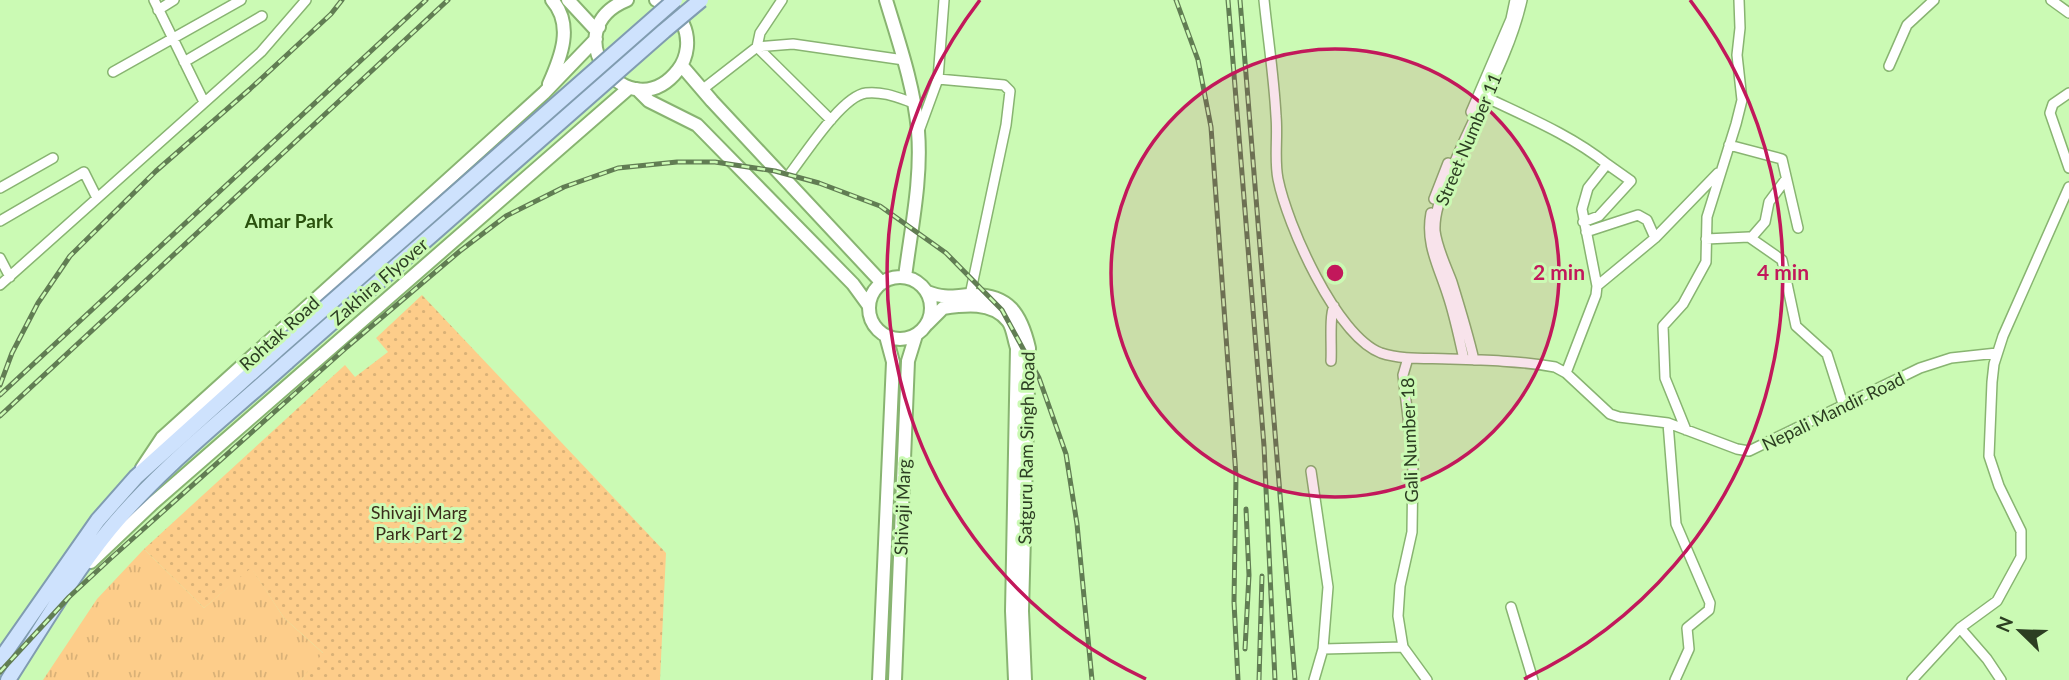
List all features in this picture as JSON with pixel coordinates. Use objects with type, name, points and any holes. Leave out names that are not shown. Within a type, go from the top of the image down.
[{"type":"main road","name":"Rohtak Road","points":[[0,660],[98,520],[136,477],[162,438],[544,93],[597,33],[606,14],[627,0]]},
{"type":"main road","points":[[8,680],[73,578],[153,503],[633,88],[650,89],[673,76],[682,66],[688,42],[681,19],[672,3],[656,0]]},
{"type":"main road","name":"Zakhira Flyover","points":[[73,578],[109,530],[148,488],[287,362],[701,0]]},
{"type":"main road","points":[[886,0],[904,60],[918,133],[917,179],[905,277]]},
{"type":"main road","points":[[544,93],[557,67],[565,27],[560,9],[562,2],[594,28],[597,33],[597,55],[604,69],[615,81],[633,88],[649,101],[697,125],[853,284],[869,306]]},
{"type":"main road","name":"Zakhira Flyover","points":[[136,477],[672,3]]},
{"type":"main road","points":[[682,66],[712,102],[882,283]]},
{"type":"main road","points":[[893,277],[905,277],[918,282],[927,292],[932,308],[927,324],[916,335],[901,339],[886,336],[877,328],[871,318],[869,306],[873,293],[882,283],[893,277]]},
{"type":"main road","name":"Satguru Ram Singh Road","points":[[927,292],[943,298],[970,295],[1002,299],[1016,313],[1029,348],[1022,611],[1025,680]]},
{"type":"main road","name":"Satguru Ram Singh Road","points":[[927,324],[943,308],[974,304],[996,311],[1009,322],[1017,348],[1012,611],[1015,680]]},
{"type":"main road","name":"Shivaji Marg","points":[[895,680],[908,361],[916,335]]},
{"type":"main road","name":"Shivaji Marg","points":[[879,680],[893,362],[886,336]]},
{"type":"street","points":[[153,0],[204,102]]},
{"type":"street","points":[[158,10],[174,0]]},
{"type":"street","points":[[113,72],[241,0]]},
{"type":"street","points":[[0,285],[261,52],[306,0]]},
{"type":"street","points":[[757,47],[760,33],[782,0]]},
{"type":"street","points":[[918,133],[938,79],[944,0]]},
{"type":"street","name":"Nepali Mandir Road","points":[[1264,0],[1274,85],[1278,180],[1300,246],[1334,306],[1352,332],[1380,352],[1408,358],[1555,367],[1566,373],[1610,414],[1668,423],[1749,451],[1758,449],[1843,404],[1933,364],[1961,357],[1997,353]]},
{"type":"street","name":"Street Number 11","points":[[1481,95],[1511,19],[1515,0]]},
{"type":"street","name":"Street Number 11","points":[[1469,360],[1428,235],[1432,207],[1440,180],[1514,29],[1522,0]]},
{"type":"street","points":[[1686,430],[1665,378],[1663,326],[1683,304],[1706,262],[1707,217],[1742,100],[1737,55],[1739,0]]},
{"type":"street","points":[[1889,66],[1907,25],[1934,0]]},
{"type":"street","points":[[2050,0],[2069,13]]},
{"type":"street","points":[[184,62],[262,16]]},
{"type":"street","points":[[703,89],[757,47],[793,44],[904,60]]},
{"type":"street","points":[[757,47],[831,120]]},
{"type":"street","points":[[938,79],[1004,85],[1010,91],[1006,125],[970,295]]},
{"type":"street","points":[[786,180],[831,120],[848,102],[863,93],[879,92],[914,103]]},
{"type":"street","points":[[2069,93],[2053,104],[2050,113],[2069,168]]},
{"type":"street","points":[[1481,95],[1593,153],[1631,181],[1585,227]]},
{"type":"street","points":[[1729,145],[1782,159],[1798,228]]},
{"type":"street","points":[[0,188],[53,158]]},
{"type":"street","points":[[1566,373],[1591,312],[1597,286],[1582,209],[1588,188],[1607,164]]},
{"type":"street","points":[[1597,286],[1655,238],[1721,170]]},
{"type":"street","points":[[0,220],[85,172],[97,198]]},
{"type":"street","points":[[1751,238],[1765,222],[1769,202],[1786,179]]},
{"type":"street","points":[[1912,680],[1960,628],[1997,601],[2015,572],[2023,548],[2021,531],[1999,486],[1989,456],[1991,393],[1997,353],[2069,187]]},
{"type":"street","points":[[1585,227],[1638,215],[1647,220],[1655,238]]},
{"type":"street","points":[[1706,239],[1751,238],[1782,260],[1796,326],[1827,354],[1843,404]]},
{"type":"street","points":[[0,258],[10,277]]},
{"type":"street","points":[[1331,361],[1332,330],[1329,315],[1334,306]]},
{"type":"street","name":"Gali Number 18","points":[[1403,647],[1398,616],[1400,586],[1412,532],[1413,460],[1403,375],[1407,369],[1408,358]]},
{"type":"street","points":[[1668,423],[1676,524],[1710,603],[1709,610],[1687,628],[1689,649],[1675,680]]},
{"type":"street","points":[[1311,471],[1328,587],[1323,649],[1314,680]]},
{"type":"street","points":[[1511,607],[1533,680]]},
{"type":"street","points":[[1960,628],[2001,680]]},
{"type":"street","points":[[1323,649],[1403,647],[1427,680]]},
{"type":"green space","name":"Shivaji Marg Park Part 2","points":[[422,295],[666,553],[660,680],[301,680],[323,653],[284,618],[251,568],[204,608],[144,549],[345,365],[355,377],[388,352],[376,338]]},
{"type":"green space","points":[[144,549],[204,608],[251,567],[284,618],[324,654],[301,680],[43,680],[97,599]]},
{"type":"railway","points":[[0,385],[12,353],[38,303],[70,256],[156,171],[250,89],[331,14],[342,0]]},
{"type":"railway","points":[[0,395],[426,0]]},
{"type":"railway","points":[[0,416],[448,0]]},
{"type":"railway","points":[[1176,0],[1198,60],[1211,127],[1236,476],[1234,602],[1238,680]]},
{"type":"railway","points":[[1228,0],[1264,446],[1275,680]]},
{"type":"railway","points":[[1240,0],[1295,680]]},
{"type":"railway","points":[[0,672],[69,597],[111,558],[347,347],[460,251],[506,216],[564,187],[618,168],[677,162],[715,162],[775,171],[819,183],[880,206],[946,253],[1002,310],[1039,378],[1066,454],[1077,524],[1092,680]]},
{"type":"railway","points":[[1245,649],[1249,575],[1246,509]]},
{"type":"railway","points":[[1259,680],[1262,576]]},
{"type":"district","name":"Amar Park","points":[[289,220]]}]
